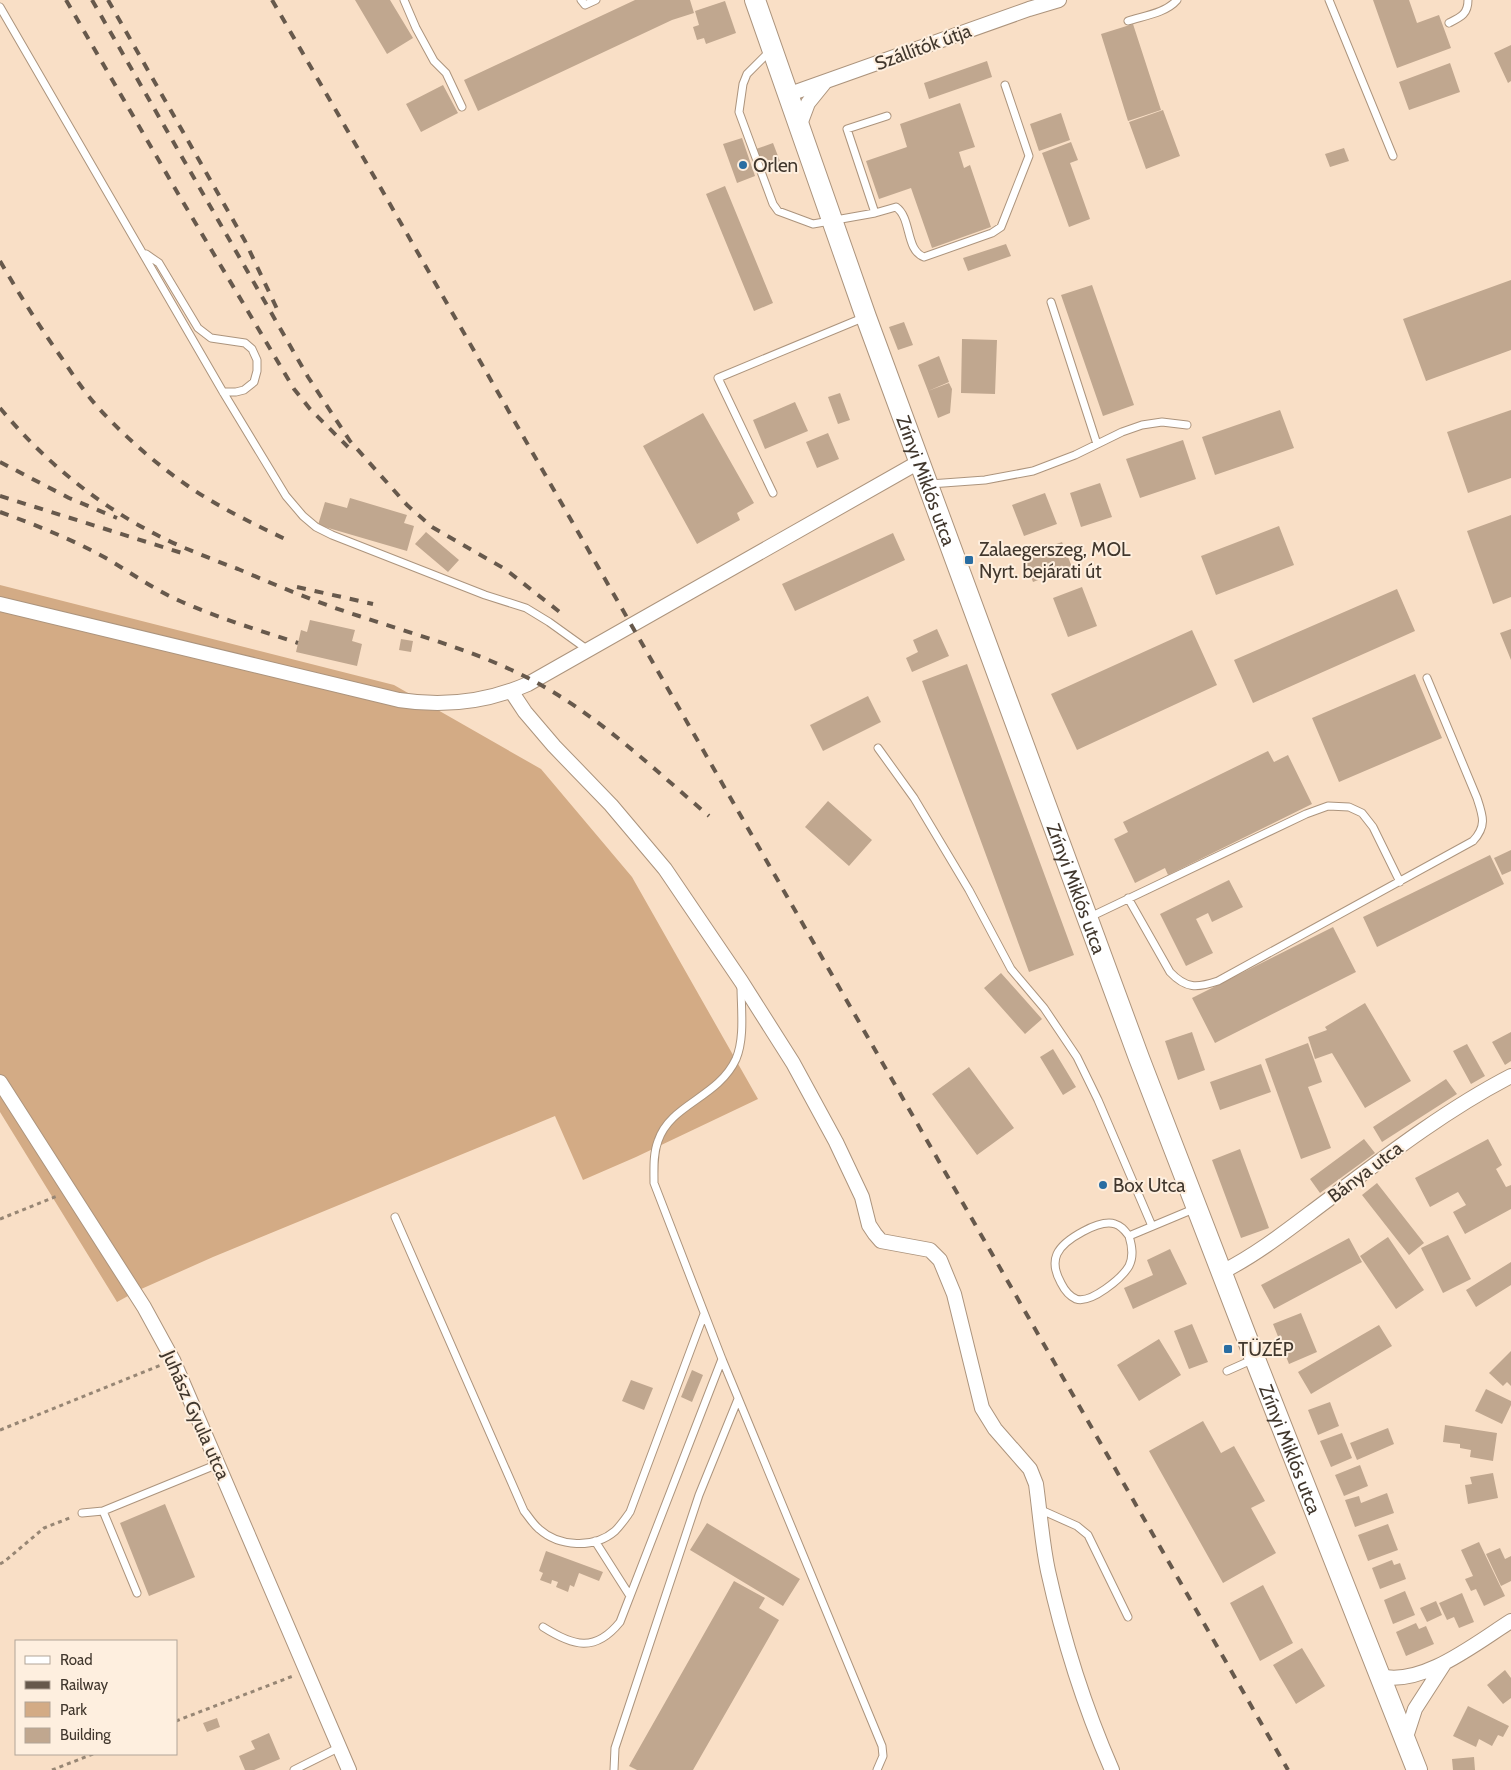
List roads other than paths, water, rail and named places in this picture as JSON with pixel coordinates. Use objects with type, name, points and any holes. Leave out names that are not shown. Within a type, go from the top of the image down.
[{"type":"main road","name":"Zrínyi Miklós utca","points":[[755,0],[771,50],[918,462],[1087,918],[1196,1208],[1417,1770]]},
{"type":"street","name":"Szállítók útja","points":[[787,95],[1028,5],[1059,0]]},
{"type":"street","points":[[799,127],[808,103],[825,82]]},
{"type":"street","points":[[0,604],[399,700],[419,703],[463,702],[488,698],[528,684],[918,462]]},
{"type":"street","points":[[511,691],[525,712],[554,746],[611,805],[665,870],[741,981],[793,1063],[836,1142],[862,1197],[869,1225],[875,1234],[881,1241],[930,1250],[940,1260],[954,1294],[982,1408],[994,1429],[1030,1469],[1036,1484],[1048,1572],[1077,1679],[1095,1731],[1112,1770]]},
{"type":"street","name":"Bánya utca","points":[[1222,1272],[1242,1262],[1403,1143],[1511,1076]]},
{"type":"street","name":"Juhász Gyula utca","points":[[0,1082],[144,1307],[173,1360],[308,1670],[349,1770]]},
{"type":"street","points":[[1380,1676],[1407,1677],[1421,1674],[1445,1662],[1511,1622]]},
{"type":"street","points":[[1405,1740],[1415,1709],[1445,1662]]},
{"type":"lane","points":[[404,0],[416,28],[434,61],[446,73],[462,107]]},
{"type":"lane","points":[[581,0],[585,5],[596,0]]},
{"type":"lane","points":[[1128,21],[1165,9],[1176,0]]},
{"type":"lane","points":[[1329,0],[1394,156]]},
{"type":"lane","points":[[1449,23],[1463,16],[1468,8],[1468,0]]},
{"type":"lane","points":[[0,7],[223,392],[286,496],[303,516],[316,527],[332,535],[485,595],[526,608],[588,650]]},
{"type":"lane","points":[[771,50],[747,74],[743,84],[739,112],[772,204],[778,211],[813,224],[875,213],[896,207],[900,210],[918,255],[924,257],[992,233],[1001,226],[1029,156],[1005,85]]},
{"type":"lane","points":[[875,213],[847,130],[887,116]]},
{"type":"lane","points":[[143,252],[159,263],[198,328],[211,338],[245,343],[252,349],[257,360],[257,372],[254,382],[244,390],[223,392]]},
{"type":"lane","points":[[1051,302],[1097,444]]},
{"type":"lane","points":[[774,493],[718,378],[866,317]]},
{"type":"lane","points":[[927,485],[985,480],[1033,471],[1075,455],[1142,425],[1162,422],[1187,425]]},
{"type":"lane","points":[[1128,898],[1170,972],[1179,982],[1192,987],[1205,986],[1218,982],[1473,841],[1481,833],[1483,822],[1477,798],[1427,678]]},
{"type":"lane","points":[[878,748],[914,798],[969,890],[1011,969],[1044,1008],[1077,1058],[1098,1100],[1104,1118],[1152,1226]]},
{"type":"lane","points":[[1087,918],[1306,814],[1328,806],[1349,807],[1362,812],[1373,827],[1400,882]]},
{"type":"lane","points":[[741,981],[742,1035],[736,1058],[724,1079],[676,1114],[664,1127],[658,1140],[655,1154],[654,1183],[738,1399],[882,1746],[883,1756],[877,1770]]},
{"type":"lane","points":[[1129,1236],[1196,1208]]},
{"type":"lane","points":[[395,1217],[524,1511],[535,1525],[550,1537],[586,1544],[614,1531],[630,1512],[704,1314]]},
{"type":"lane","points":[[1108,1222],[1122,1227],[1129,1236],[1132,1257],[1124,1273],[1092,1298],[1079,1300],[1070,1295],[1059,1280],[1056,1270],[1055,1261],[1061,1247],[1083,1232],[1108,1222]]},
{"type":"lane","points":[[543,1627],[562,1639],[573,1643],[592,1643],[601,1639],[620,1622],[722,1359]]},
{"type":"lane","points":[[1227,1371],[1255,1359]]},
{"type":"lane","points":[[614,1770],[616,1748],[699,1495],[738,1399]]},
{"type":"lane","points":[[82,1513],[103,1511],[218,1464]]},
{"type":"lane","points":[[1039,1509],[1077,1526],[1088,1535],[1128,1617]]},
{"type":"lane","points":[[103,1511],[137,1593]]},
{"type":"lane","points":[[595,1541],[630,1596]]},
{"type":"lane","points":[[294,1770],[340,1748]]},
{"type":"railway","points":[[66,0],[294,389],[310,409],[348,447]]},
{"type":"railway","points":[[92,0],[308,377],[350,441],[407,505],[432,527],[505,569],[566,617]]},
{"type":"railway","points":[[108,0],[245,241],[278,311]]},
{"type":"railway","points":[[272,0],[1288,1770]]},
{"type":"railway","points":[[0,261],[37,322],[77,380],[94,403],[116,427],[156,462],[199,494],[285,539]]},
{"type":"railway","points":[[0,408],[19,430],[60,469],[82,488],[129,520],[180,546],[298,594],[461,649],[520,674],[546,688],[596,721],[709,816]]},
{"type":"railway","points":[[0,462],[69,498],[117,518]]},
{"type":"railway","points":[[0,496],[182,553]]},
{"type":"railway","points":[[0,512],[92,550],[180,601],[223,618],[298,643]]},
{"type":"railway","points":[[297,587],[373,604]]},
{"type":"place","name":"Orlen","points":[[743,165]]},
{"type":"place","name":"Zalaegerszeg, MOL Nyrt. bejárati út","points":[[969,560]]},
{"type":"place","name":"Box Utca","points":[[1103,1185]]},
{"type":"place","name":"TÜZÉP","points":[[1228,1349]]}]
